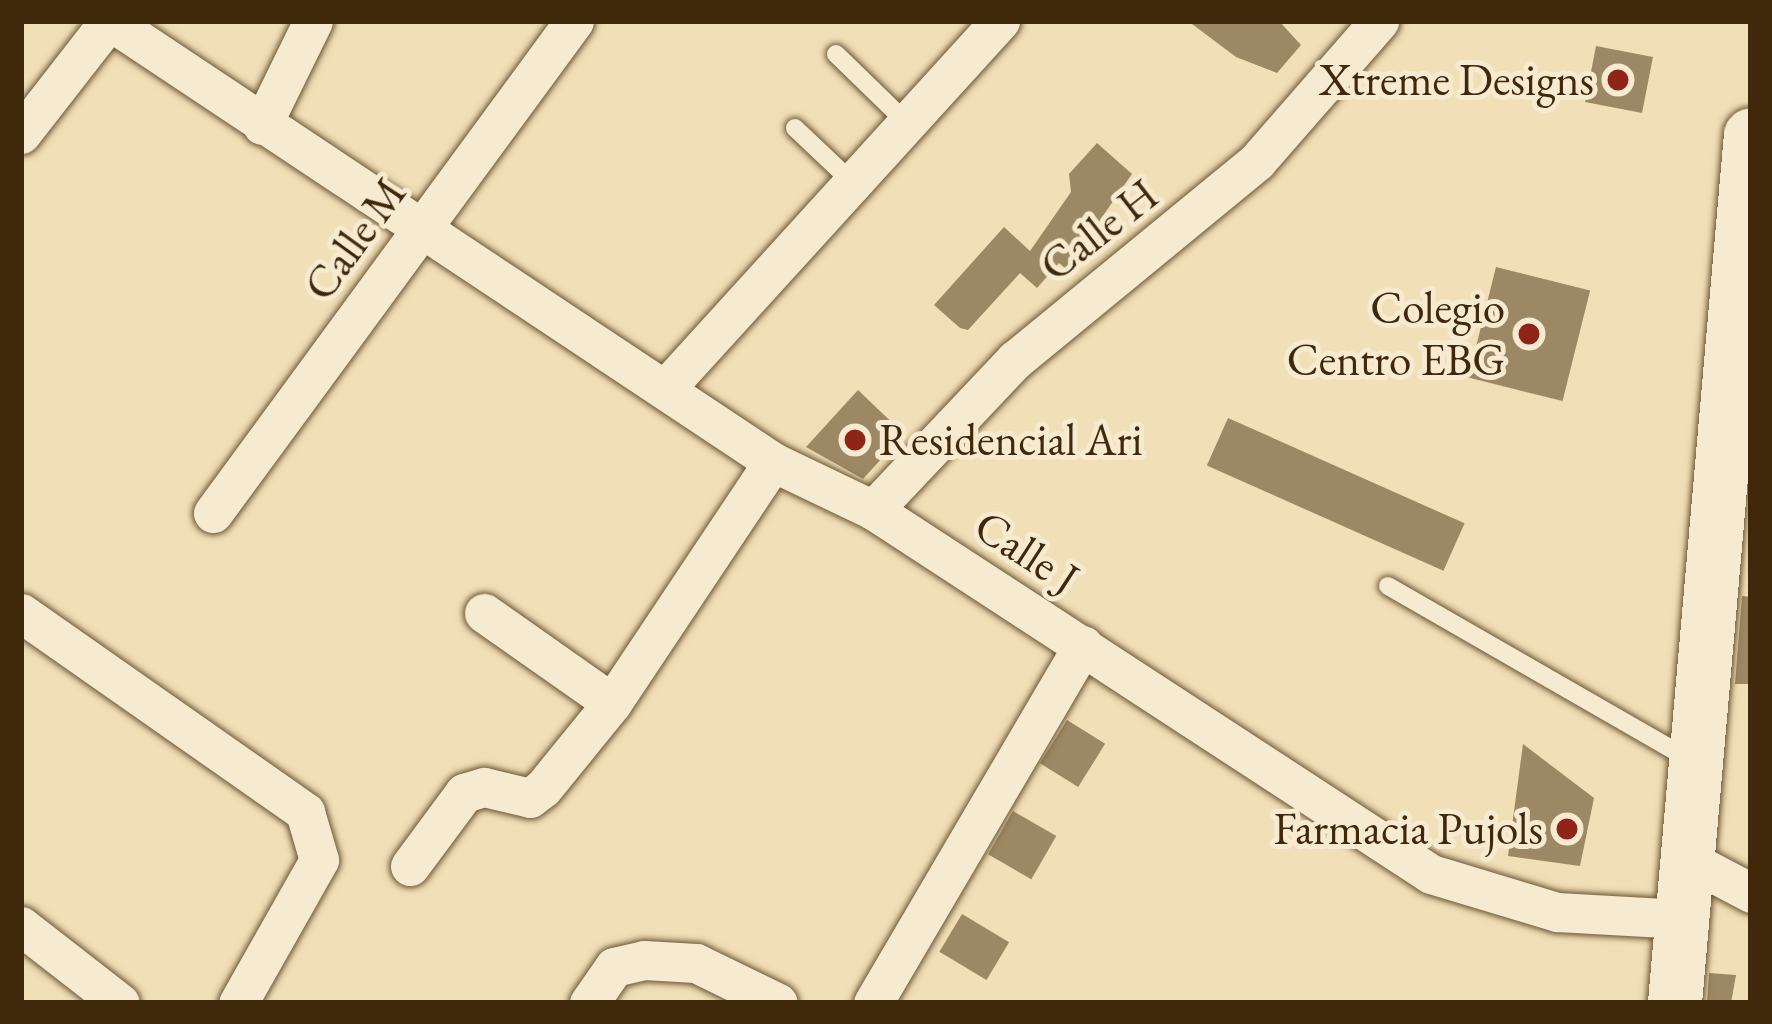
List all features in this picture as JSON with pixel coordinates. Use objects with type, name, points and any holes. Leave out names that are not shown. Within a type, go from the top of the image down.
[{"type":"main road","points":[[1675,1003],[1694,763],[1735,498],[1751,135]]},
{"type":"street","name":"Calle J","points":[[110,21],[419,232],[773,462],[874,510],[1431,874],[1557,912],[1682,919]]},
{"type":"street","points":[[21,134],[110,21]]},
{"type":"street","points":[[262,125],[313,21]]},
{"type":"street","name":"Calle M","points":[[213,513],[574,21]]},
{"type":"street","points":[[665,389],[1000,21]]},
{"type":"street","name":"Calle H","points":[[874,510],[1015,361],[1257,161],[1379,21]]},
{"type":"street","points":[[410,866],[464,793],[537,794],[612,703],[773,462]]},
{"type":"street","points":[[21,613],[304,812],[320,860],[238,1003]]},
{"type":"street","points":[[484,613],[612,703]]},
{"type":"street","points":[[873,1003],[1083,645]]},
{"type":"street","points":[[1685,858],[1751,893]]},
{"type":"street","points":[[21,926],[120,1003]]},
{"type":"street","points":[[589,1003],[614,967],[644,960],[696,963],[778,1003]]},
{"type":"lane","points":[[836,54],[907,123]]},
{"type":"lane","points":[[795,128],[853,183]]},
{"type":"lane","points":[[1388,586],[1694,763]]},
{"type":"building","points":[[1188,21],[1279,21],[1301,45],[1277,73],[1236,57]]},
{"type":"building","name":"Xtreme Designs","points":[[1596,46],[1653,57],[1642,113],[1585,102]]},
{"type":"building","points":[[1097,143],[1132,174],[1066,269],[1059,263],[1037,288],[1020,273],[968,330],[960,328],[934,305],[1004,227],[1030,251],[1071,192],[1069,174]]},
{"type":"building","name":"Colegio Centro EBG","points":[[1496,267],[1590,290],[1563,401],[1468,378]]},
{"type":"building","name":"Residencial Ari","points":[[858,390],[904,434],[863,479],[806,447]]},
{"type":"building","points":[[1228,418],[1465,523],[1443,571],[1207,466]]},
{"type":"building","points":[[1742,596],[1751,597],[1751,684],[1735,684]]},
{"type":"building","points":[[1067,720],[1105,744],[1078,787],[1040,763]]},
{"type":"building","points":[[1523,744],[1594,798],[1580,866],[1508,856]]},
{"type":"building","points":[[1013,811],[1056,836],[1031,879],[988,854]]},
{"type":"building","points":[[962,914],[1009,942],[986,980],[939,952]]},
{"type":"building","points":[[1709,973],[1736,975],[1731,1003],[1707,1003]]},
{"type":"place","name":"Xtreme Designs","points":[[1618,80]]},
{"type":"place","name":"Colegio Centro EBG","points":[[1529,334]]},
{"type":"place","name":"Residencial Ari","points":[[855,440]]},
{"type":"place","name":"Farmacia Pujols","points":[[1567,829]]}]
